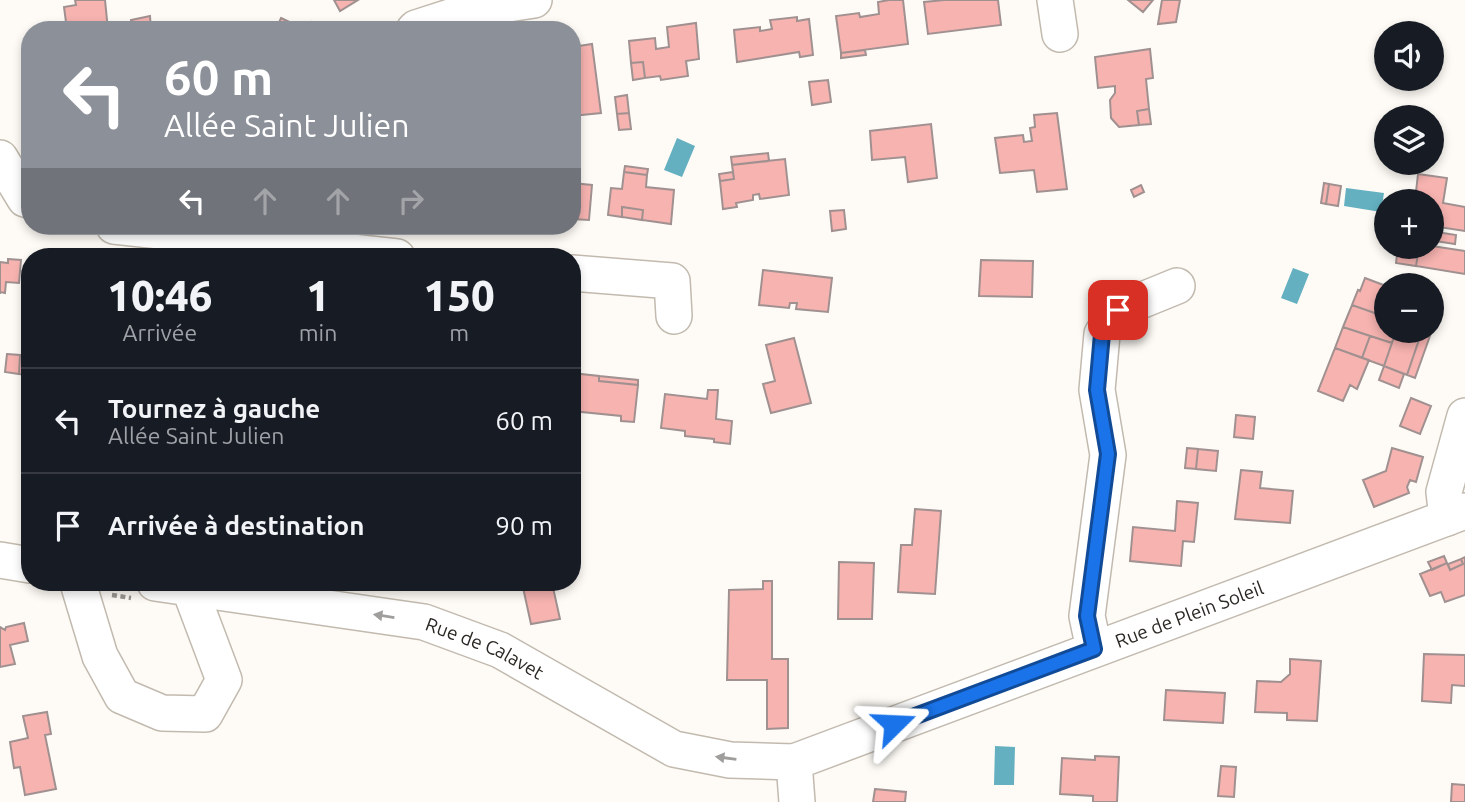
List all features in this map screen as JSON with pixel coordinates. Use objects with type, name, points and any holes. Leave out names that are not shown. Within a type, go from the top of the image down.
[{"type":"street","points":[[437,21],[475,9],[534,0]]},
{"type":"street","points":[[1055,0],[1059,34]]},
{"type":"street","points":[[0,158],[21,192]]},
{"type":"street","points":[[226,235],[363,246]]},
{"type":"street","points":[[581,273],[672,281],[674,316]]},
{"type":"street","points":[[1094,649],[1087,616],[1108,454],[1097,390],[1102,334],[1118,310],[1177,286]]},
{"type":"street","points":[[1456,514],[1444,492],[1465,416]]},
{"type":"street","name":"Rue de Plein Soleil","points":[[794,762],[1456,514]]},
{"type":"street","points":[[0,560],[21,564]]},
{"type":"street","points":[[80,591],[100,656],[122,696],[162,713],[205,714],[224,680],[191,591]]},
{"type":"street","name":"Rue de Calavet","points":[[216,591],[425,622],[500,650],[674,749],[730,760],[794,762]]},
{"type":"street","points":[[794,762],[797,802]]},
{"type":"water","points":[[677,138],[695,146],[682,177],[664,170]]},
{"type":"water","points":[[1346,188],[1374,192],[1374,211],[1344,206]]},
{"type":"water","points":[[1293,268],[1309,274],[1297,304],[1281,298]]},
{"type":"water","points":[[995,746],[1015,747],[1014,785],[994,785]]},
{"type":"building","points":[[75,0],[105,0],[107,21],[66,21],[64,7],[76,5]]},
{"type":"building","points":[[334,0],[358,0],[340,11]]},
{"type":"building","points":[[903,0],[908,44],[841,53],[836,16],[859,13],[860,17],[879,14],[878,2]]},
{"type":"building","points":[[998,0],[1001,25],[928,34],[924,2]]},
{"type":"building","points":[[1128,0],[1153,0],[1143,12]]},
{"type":"building","points":[[1162,0],[1180,0],[1176,22],[1158,24]]},
{"type":"building","points":[[150,16],[150,21],[131,20]]},
{"type":"building","points":[[797,17],[797,21],[809,19],[813,55],[800,57],[799,52],[737,62],[734,30],[760,27],[760,31],[772,29],[770,20]]},
{"type":"building","points":[[696,23],[699,59],[686,61],[688,76],[661,80],[660,76],[645,78],[643,62],[631,63],[629,41],[655,38],[656,49],[669,47],[667,27]]},
{"type":"building","points":[[592,44],[601,113],[581,115],[581,46]]},
{"type":"building","points":[[1150,49],[1153,78],[1146,79],[1149,109],[1137,111],[1139,125],[1119,127],[1111,118],[1110,100],[1115,93],[1115,86],[1098,88],[1095,57]]},
{"type":"building","points":[[865,50],[866,55],[841,58],[841,53]]},
{"type":"building","points":[[643,62],[645,78],[633,80],[631,63]]},
{"type":"building","points":[[828,80],[831,102],[812,105],[809,82]]},
{"type":"building","points":[[627,95],[629,113],[617,114],[615,97]]},
{"type":"building","points":[[1149,109],[1151,124],[1139,125],[1137,111]]},
{"type":"building","points":[[629,113],[631,129],[619,130],[617,114]]},
{"type":"building","points":[[1057,113],[1067,189],[1037,192],[1034,170],[1000,173],[995,138],[1023,135],[1024,142],[1032,141],[1030,128],[1035,127],[1034,115]]},
{"type":"building","points":[[931,124],[937,178],[908,182],[905,157],[872,160],[870,131]]},
{"type":"building","points":[[768,153],[769,161],[732,165],[731,157]]},
{"type":"building","points":[[785,159],[789,195],[760,199],[759,194],[753,195],[753,200],[736,203],[737,207],[723,209],[720,181],[734,179],[732,165]]},
{"type":"building","points":[[625,166],[648,169],[647,175],[624,172]]},
{"type":"building","points":[[624,172],[647,175],[646,187],[674,190],[671,224],[642,220],[643,210],[622,207],[622,217],[608,215],[611,188],[622,189]]},
{"type":"building","points":[[733,172],[734,179],[720,181],[719,174]]},
{"type":"building","points":[[1418,175],[1447,178],[1444,197],[1444,189],[1416,189]]},
{"type":"building","points":[[1324,183],[1329,184],[1326,204],[1321,203]]},
{"type":"building","points":[[581,184],[592,185],[589,220],[581,220]]},
{"type":"building","points":[[1329,184],[1341,186],[1338,206],[1326,204]]},
{"type":"building","points":[[1141,185],[1144,192],[1134,197],[1131,190]]},
{"type":"building","points":[[1444,203],[1465,207],[1465,231],[1444,228]]},
{"type":"building","points":[[622,207],[643,210],[642,220],[622,217]]},
{"type":"building","points":[[844,210],[846,229],[832,231],[830,211]]},
{"type":"building","points":[[1444,233],[1456,235],[1455,244],[1444,242]]},
{"type":"building","points":[[1444,248],[1465,251],[1465,274],[1416,266],[1417,259],[1444,259]]},
{"type":"building","points":[[8,259],[21,260],[19,283],[6,282],[5,293],[0,292],[0,262],[8,263]]},
{"type":"building","points":[[1396,259],[1417,259],[1416,266],[1396,263]]},
{"type":"building","points":[[981,260],[1033,261],[1032,297],[979,296]]},
{"type":"building","points":[[763,270],[832,278],[828,312],[796,309],[797,303],[790,303],[789,308],[759,305]]},
{"type":"building","points":[[1365,278],[1374,281],[1374,313],[1352,305],[1358,290],[1360,291]]},
{"type":"building","points":[[1352,305],[1374,313],[1374,337],[1343,327]]},
{"type":"building","points":[[1343,327],[1370,336],[1362,358],[1335,348]]},
{"type":"building","points":[[1370,336],[1374,337],[1374,343],[1392,343],[1384,366],[1362,358]]},
{"type":"building","points":[[794,338],[811,403],[771,413],[763,384],[775,381],[766,345]]},
{"type":"building","points":[[1392,343],[1418,343],[1407,375],[1384,366]]},
{"type":"building","points":[[1418,343],[1427,343],[1415,378],[1407,375]]},
{"type":"building","points":[[1335,348],[1369,360],[1357,389],[1350,385],[1343,401],[1318,391]]},
{"type":"building","points":[[7,354],[20,355],[19,374],[5,372]]},
{"type":"building","points":[[1384,366],[1404,374],[1399,388],[1379,380]]},
{"type":"building","points":[[581,374],[599,376],[599,381],[638,385],[634,422],[621,421],[621,416],[581,412]]},
{"type":"building","points":[[599,376],[638,380],[638,385],[599,381]]},
{"type":"building","points":[[708,390],[718,390],[716,419],[732,421],[730,444],[714,442],[714,439],[685,436],[685,431],[661,428],[665,394],[707,399]]},
{"type":"building","points":[[1411,398],[1431,406],[1420,434],[1400,426]]},
{"type":"building","points":[[1236,415],[1255,417],[1253,439],[1234,437]]},
{"type":"building","points":[[1187,448],[1198,449],[1196,469],[1185,468]]},
{"type":"building","points":[[1392,448],[1423,457],[1416,482],[1410,480],[1407,487],[1409,493],[1374,507],[1363,480],[1386,471]]},
{"type":"building","points":[[1198,449],[1218,451],[1216,471],[1196,469]]},
{"type":"building","points":[[1241,470],[1262,472],[1260,488],[1293,491],[1290,523],[1235,519]]},
{"type":"building","points":[[1177,501],[1198,503],[1194,542],[1183,541],[1181,566],[1130,561],[1133,527],[1175,531]]},
{"type":"building","points":[[915,509],[941,511],[935,594],[898,592],[901,545],[912,545]]},
{"type":"building","points":[[1444,556],[1447,563],[1432,570],[1428,562]]},
{"type":"building","points":[[1465,557],[1465,595],[1445,602],[1441,592],[1430,596],[1420,574],[1447,563],[1450,570],[1463,564],[1461,559]]},
{"type":"building","points":[[1461,559],[1463,564],[1450,570],[1448,564]]},
{"type":"building","points":[[839,562],[874,563],[872,619],[838,619]]},
{"type":"building","points":[[763,581],[772,581],[772,659],[788,659],[788,728],[767,729],[767,680],[727,680],[729,590],[763,589]]},
{"type":"building","points":[[524,591],[554,591],[560,619],[531,624]]},
{"type":"building","points":[[24,623],[28,641],[10,645],[15,664],[0,667],[0,627],[5,630],[6,627]]},
{"type":"building","points":[[1424,654],[1465,655],[1465,686],[1452,685],[1451,703],[1422,701]]},
{"type":"building","points":[[1290,659],[1321,661],[1317,721],[1287,720],[1287,713],[1255,712],[1257,681],[1281,682],[1290,674]]},
{"type":"building","points":[[1166,690],[1225,693],[1223,723],[1164,720]]},
{"type":"building","points":[[47,712],[51,734],[45,735],[56,789],[25,795],[20,767],[14,768],[10,742],[28,738],[23,716]]},
{"type":"building","points":[[1095,756],[1119,757],[1117,802],[1093,802],[1093,796],[1060,794],[1062,758],[1095,760]]},
{"type":"building","points":[[1221,766],[1236,767],[1234,797],[1218,796]]},
{"type":"building","points":[[1452,784],[1465,785],[1465,802],[1451,802]]},
{"type":"building","points":[[875,789],[906,792],[905,802],[873,802]]},
{"type":"route","points":[[894,724],[1094,649],[1087,616],[1108,454],[1097,390],[1102,334],[1118,310]]}]
